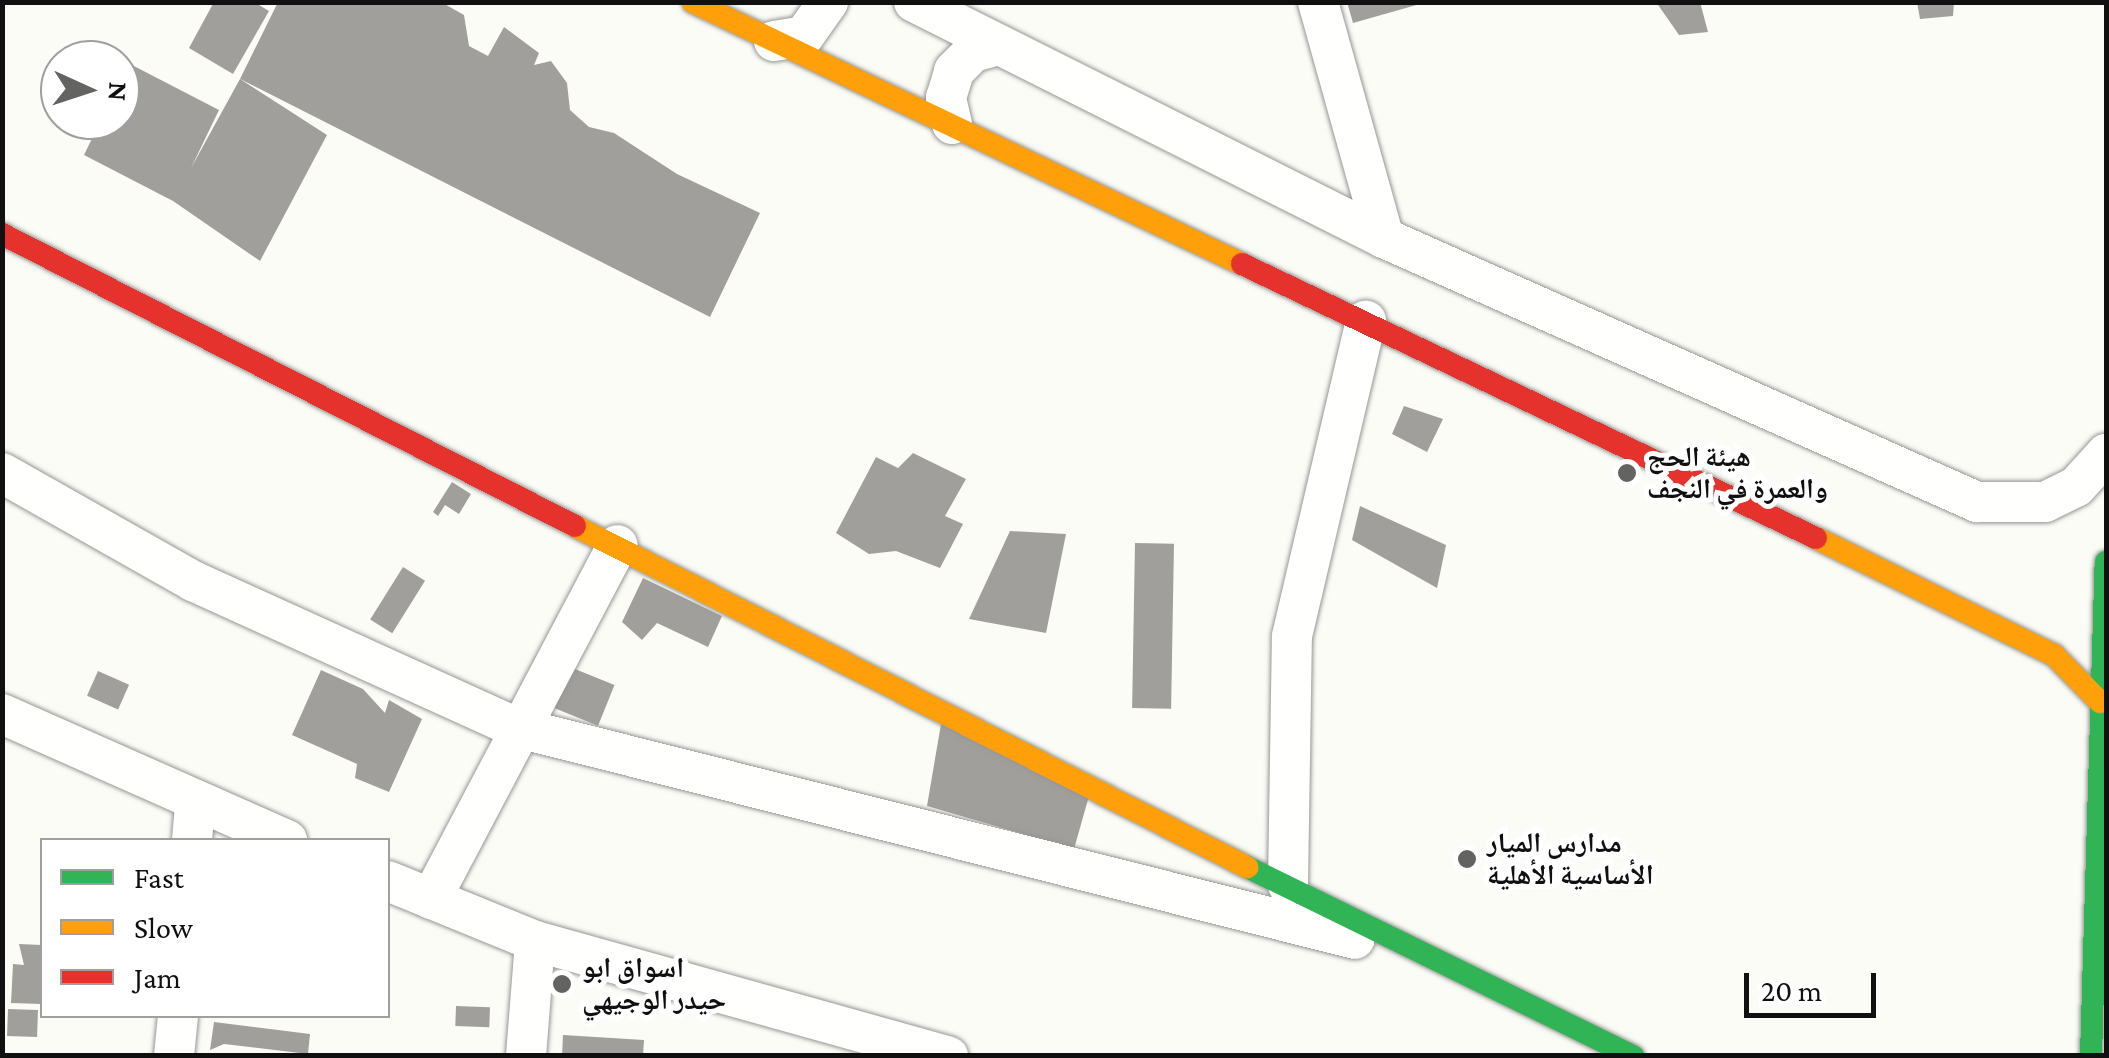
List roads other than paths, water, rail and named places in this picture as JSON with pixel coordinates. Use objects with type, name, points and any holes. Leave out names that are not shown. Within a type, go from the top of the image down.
[{"type":"street","points":[[693,2],[2009,630],[2054,655],[2100,702]]},
{"type":"street","points":[[774,41],[804,36],[828,2]]},
{"type":"street","points":[[914,2],[950,12],[999,45],[1384,238],[1977,502],[2046,502],[2076,487],[2106,454]]},
{"type":"street","points":[[1318,2],[1384,238]]},
{"type":"street","points":[[952,124],[946,98],[954,71],[973,52],[999,45]]},
{"type":"street","points":[[2,234],[1288,884],[1422,956],[1633,1056]]},
{"type":"street","points":[[1288,884],[1292,636],[1366,321]]},
{"type":"street","points":[[2,473],[193,581],[515,727],[1422,956]]},
{"type":"street","points":[[431,899],[515,727],[618,545]]},
{"type":"street","points":[[2091,1056],[2106,562]]},
{"type":"street","points":[[2,714],[193,822],[277,838]]},
{"type":"street","points":[[390,883],[535,942],[948,1056]]},
{"type":"street","points":[[526,1056],[535,942]]},
{"type":"street","points":[[174,1056],[178,1018]]},
{"type":"place","name":"هيئة الحج والعمرة في النجف","points":[[1627,473]]},
{"type":"place","name":"مدارس الميار الأساسية الأهلية","points":[[1467,859]]},
{"type":"place","name":"اسواق ابو حيدر الوجيهي","points":[[562,984]]}]
